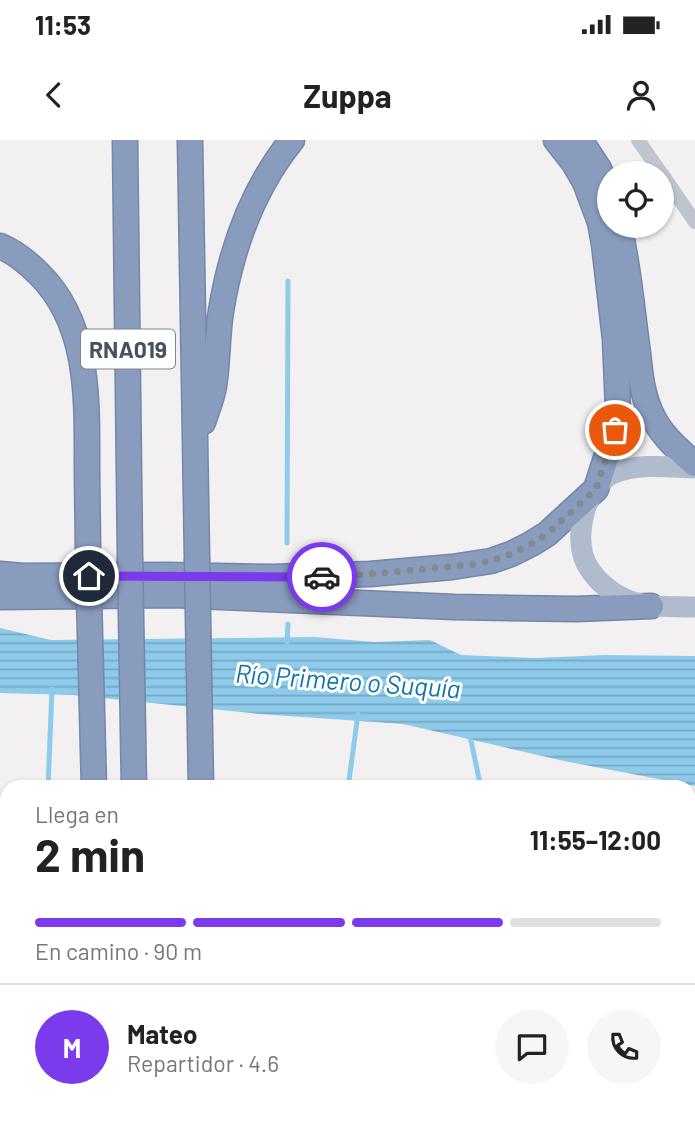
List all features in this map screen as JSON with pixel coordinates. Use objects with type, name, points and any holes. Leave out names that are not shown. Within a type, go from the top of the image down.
[{"type":"highway","name":"RNA019","points":[[125,140],[134,780]]},
{"type":"highway","name":"RNA019","points":[[190,140],[201,780]]},
{"type":"highway","points":[[196,446],[214,387],[221,309],[236,250],[268,172],[292,140]]},
{"type":"highway","points":[[0,574],[316,577],[370,574],[491,561],[511,554],[547,534],[596,489],[615,430],[618,409],[615,339],[600,222],[585,182],[556,140]]},
{"type":"highway","points":[[580,140],[597,166]]},
{"type":"highway","points":[[622,238],[640,375],[650,412],[669,441],[695,466]]},
{"type":"highway","points":[[0,246],[29,264],[49,284],[65,308],[83,363],[86,390],[93,780]]},
{"type":"highway","points":[[0,597],[175,594],[454,607],[577,609],[651,606]]},
{"type":"main road","points":[[695,466],[653,467],[612,474],[596,489],[590,499],[582,522],[581,543],[587,564],[599,581],[620,597],[651,606],[695,607]]},
{"type":"street","points":[[638,140],[653,161]]},
{"type":"street","points":[[674,192],[695,222]]},
{"type":"water","name":"Río Primero o Suquía","points":[[0,628],[51,640],[314,637],[374,642],[430,640],[461,655],[536,658],[605,655],[695,656],[695,780],[664,780],[564,761],[403,724],[260,714],[73,695],[0,693]]},
{"type":"waterway","points":[[287,543],[288,281]]},
{"type":"waterway","points":[[287,642],[288,624]]},
{"type":"waterway","points":[[48,780],[52,689]]},
{"type":"waterway","points":[[349,780],[358,714]]},
{"type":"waterway","points":[[470,736],[479,780]]},
{"type":"way so far","points":[[322,577],[469,565],[491,561],[531,544],[565,519],[596,489],[615,430]]},
{"type":"route","points":[[89,576],[322,577]]}]
